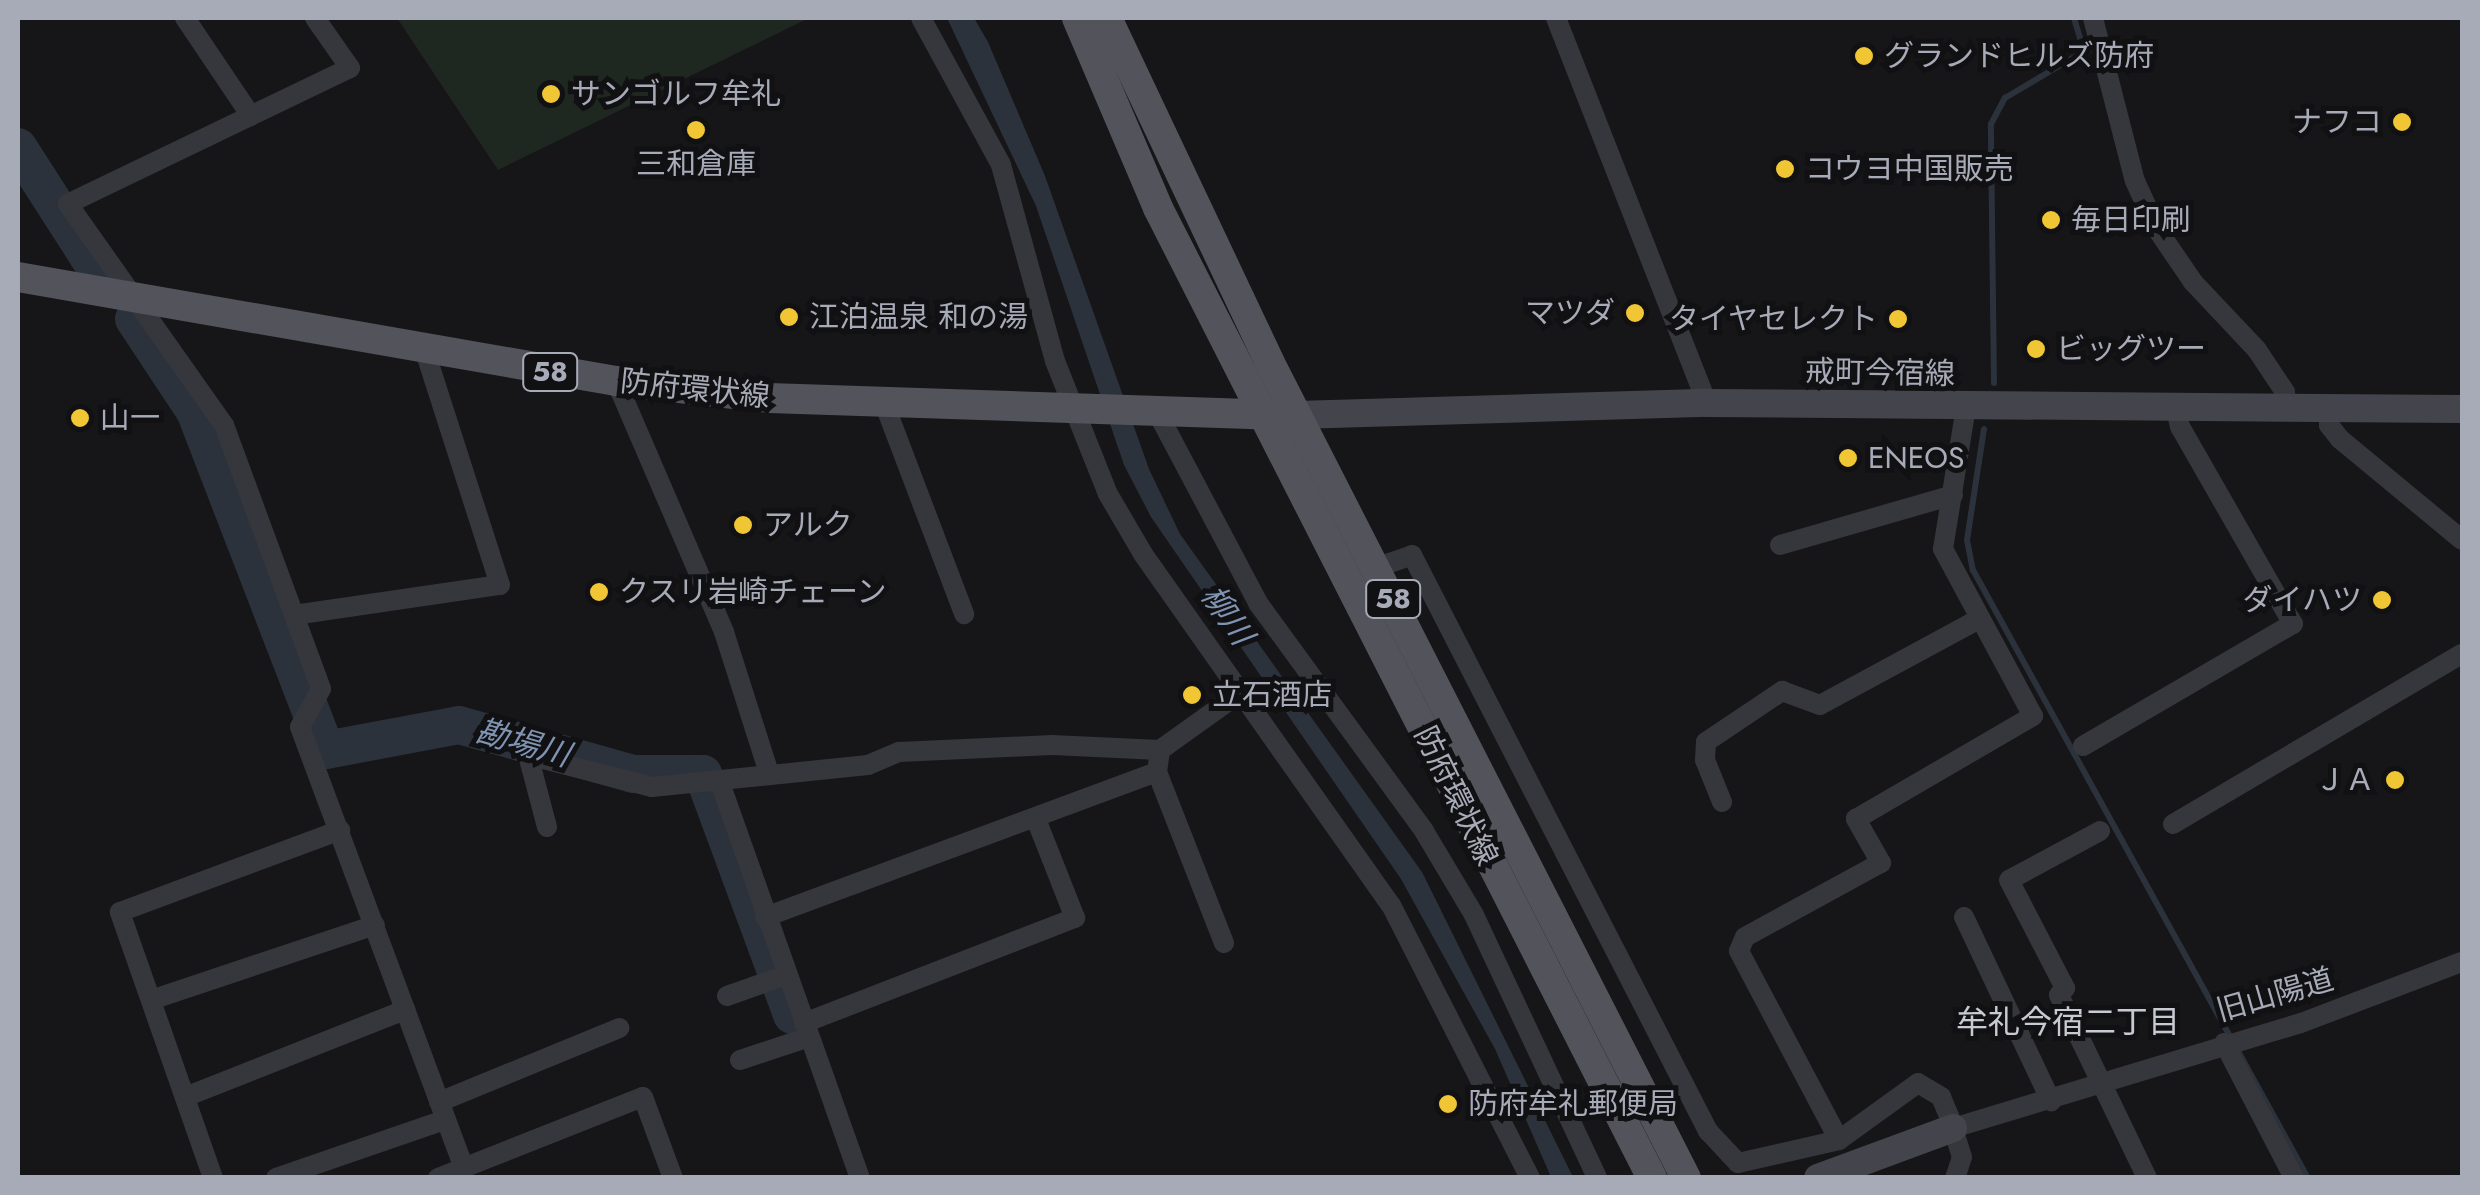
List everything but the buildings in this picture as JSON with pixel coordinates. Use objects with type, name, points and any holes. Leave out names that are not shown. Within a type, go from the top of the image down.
[{"type":"main road","name":"防府環状線","points":[[1076,18],[1103,92],[1261,414],[1652,1178]]},
{"type":"main road","name":"防府環状線","points":[[1107,18],[1297,416],[1378,567],[1502,826],[1686,1178]]},
{"type":"main road","name":"防府環状線","points":[[18,276],[425,351],[616,381],[884,403],[1297,416]]},
{"type":"street","points":[[185,18],[251,116]]},
{"type":"street","points":[[315,18],[350,68],[68,204],[224,425],[321,690],[300,727],[441,1111],[479,1169]]},
{"type":"street","points":[[921,18],[1001,166],[1108,494],[1142,554],[1392,905],[1530,1178]]},
{"type":"street","points":[[1556,18],[1707,403]]},
{"type":"street","points":[[2093,18],[2135,181],[2157,229],[2193,282],[2257,350],[2285,392],[2286,408]]},
{"type":"street","points":[[294,615],[500,585],[425,351]]},
{"type":"street","points":[[616,381],[724,632],[768,770]]},
{"type":"street","points":[[884,403],[964,614]]},
{"type":"street","name":"戒町今宿線","points":[[1297,416],[1707,403],[2462,409]]},
{"type":"street","points":[[1840,1140],[1738,950],[1745,936],[1881,863],[1856,818],[2033,716],[1943,550],[1966,406]]},
{"type":"street","points":[[2083,746],[2293,624],[2180,427],[2176,408]]},
{"type":"street","points":[[2330,408],[2329,424],[2340,439],[2462,542]]},
{"type":"street","points":[[1148,410],[1258,603],[1424,831],[1474,914],[1598,1178]]},
{"type":"street","points":[[1780,544],[1953,495]]},
{"type":"street","points":[[1378,567],[1412,555],[1708,1132],[1738,1163],[1840,1140],[1918,1084],[1941,1096],[1954,1128],[1962,1157],[1955,1178]]},
{"type":"street","points":[[1722,802],[1705,760],[1706,742],[1782,691],[1820,705],[1979,619]]},
{"type":"street","points":[[2173,824],[2462,654]]},
{"type":"street","points":[[548,827],[528,754],[652,787],[768,770],[868,765],[899,752],[1052,745],[1160,750],[1241,692]]},
{"type":"street","points":[[1160,750],[1157,772],[1224,942]]},
{"type":"street","points":[[764,917],[1157,772]]},
{"type":"street","points":[[720,780],[764,917],[860,1178]]},
{"type":"street","points":[[740,1060],[1075,918],[1036,819]]},
{"type":"street","points":[[213,1178],[120,912],[340,830]]},
{"type":"street","points":[[2100,830],[2009,880],[2148,1178]]},
{"type":"street","points":[[1964,917],[2051,1101]]},
{"type":"street","points":[[152,1000],[375,925]]},
{"type":"street","name":"旧山陽道","points":[[1818,1178],[1954,1128],[2372,999],[2462,962]]},
{"type":"street","points":[[727,996],[786,975]]},
{"type":"street","points":[[185,1097],[405,1010]]},
{"type":"street","points":[[276,1178],[441,1111],[619,1028]]},
{"type":"street","points":[[2224,1043],[2294,1178]]},
{"type":"street","points":[[438,1178],[479,1169],[643,1097],[673,1178]]},
{"type":"shaded area","name":"サンゴルフ牟礼","points":[[397,18],[809,18],[498,170]]},
{"type":"water","name":"柳川","points":[[947,18],[974,18],[988,42],[1045,176],[1149,469],[1180,534],[1422,872],[1573,1177],[1551,1177],[1495,1049],[1401,879],[1151,517],[1124,465],[1036,206]]},
{"type":"waterway","points":[[1994,383],[1991,124],[2005,98],[2084,51],[2074,18]]},
{"type":"waterway","name":"勘場川","points":[[18,147],[97,270]]},
{"type":"waterway","name":"勘場川","points":[[134,319],[195,411],[326,750],[459,725],[633,774],[703,774],[792,1015]]},
{"type":"waterway","points":[[1984,429],[1967,540],[1973,570],[2308,1178]]},
{"type":"place","name":"グランドヒルズ防府","points":[[1864,56]]},
{"type":"place","name":"サンゴルフ牟礼","points":[[551,94]]},
{"type":"place","name":"ナフコ","points":[[2402,122]]},
{"type":"place","name":"三和倉庫","points":[[696,130]]},
{"type":"place","name":"コウヨ中国販売","points":[[1785,169]]},
{"type":"place","name":"毎日印刷","points":[[2051,220]]},
{"type":"place","name":"マツダ","points":[[1635,313]]},
{"type":"place","name":"江泊温泉 和の湯","points":[[789,317]]},
{"type":"place","name":"タイヤセレクト","points":[[1898,319]]},
{"type":"place","name":"ビッグツー","points":[[2036,349]]},
{"type":"place","name":"山一","points":[[80,418]]},
{"type":"place","name":"ENEOS","points":[[1848,458]]},
{"type":"place","name":"アルク","points":[[743,525]]},
{"type":"place","name":"クスリ岩崎チェーン","points":[[599,592]]},
{"type":"place","name":"ダイハツ","points":[[2382,600]]},
{"type":"place","name":"立石酒店","points":[[1192,695]]},
{"type":"place","name":"ＪＡ","points":[[2395,780]]},
{"type":"place","name":"防府牟礼郵便局","points":[[1448,1104]]},
{"type":"district","name":"牟礼今宿二丁目","points":[[2068,1022]]}]
